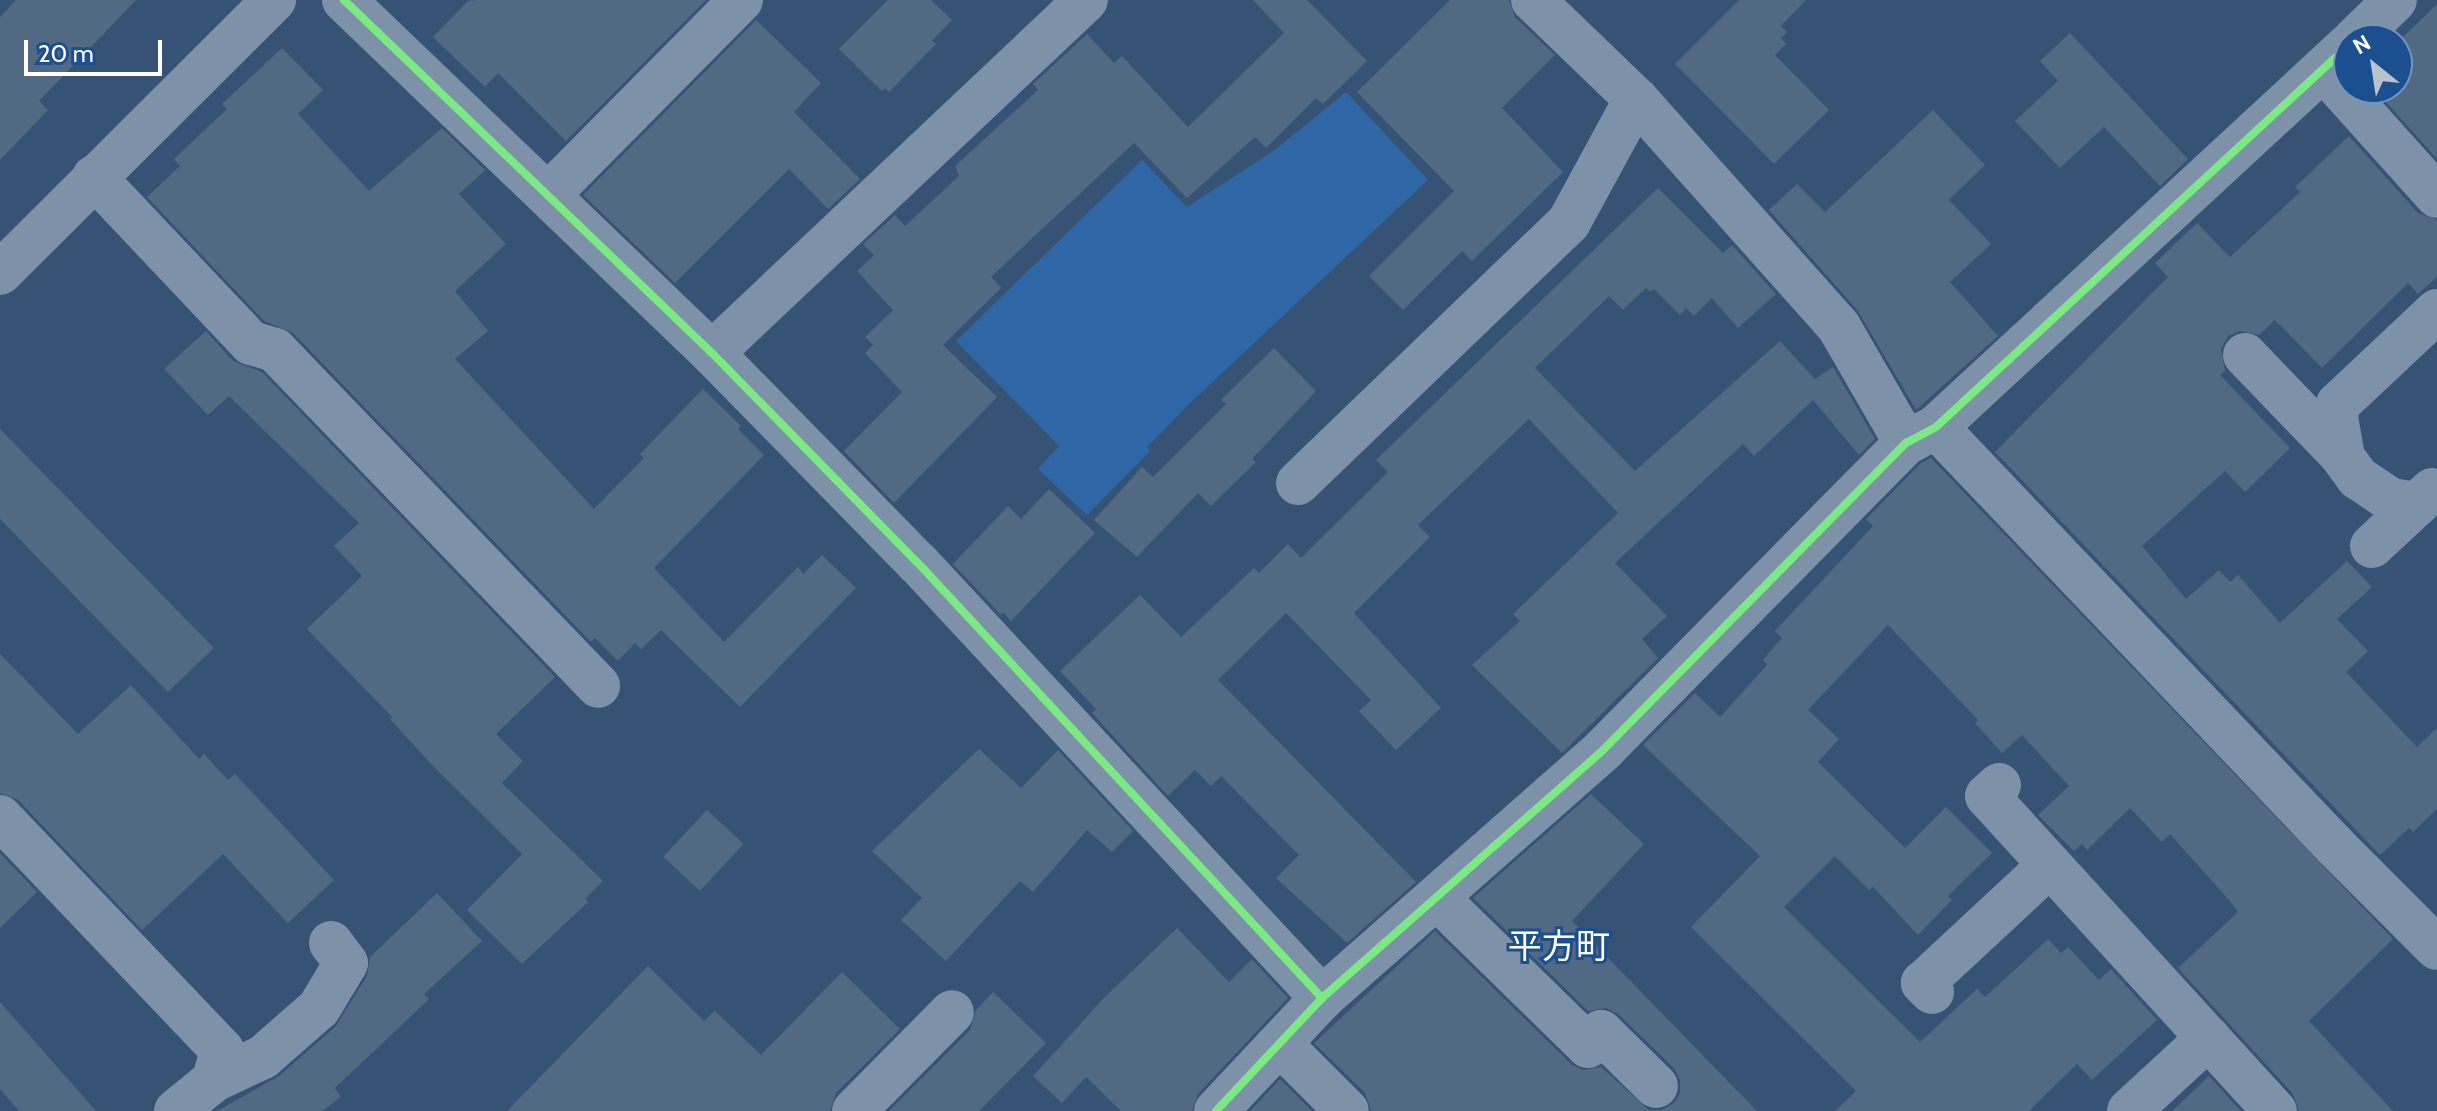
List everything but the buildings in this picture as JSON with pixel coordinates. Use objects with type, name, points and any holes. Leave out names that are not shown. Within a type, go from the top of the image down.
[{"type":"street","points":[[0,273],[274,0]]},
{"type":"street","points":[[344,0],[712,353],[918,563],[1322,998]]},
{"type":"street","points":[[549,194],[741,0]]},
{"type":"street","points":[[712,353],[1086,0]]},
{"type":"street","points":[[1533,0],[1636,99],[1839,327],[1921,435],[2437,948]]},
{"type":"street","points":[[2370,24],[2395,0]]},
{"type":"street","points":[[1216,1111],[1322,998],[1604,749],[1921,435],[2333,61]]},
{"type":"street","points":[[1298,483],[1569,222],[1636,99]]},
{"type":"street","points":[[2370,104],[2437,196]]},
{"type":"street","points":[[94,177],[251,343],[275,350],[598,686]]},
{"type":"street","points":[[2343,457],[2336,431],[2338,404],[2437,311]]},
{"type":"street","points":[[2245,355],[2343,457],[2358,478],[2379,494],[2427,495]]},
{"type":"street","points":[[2372,546],[2427,495]]},
{"type":"street","points":[[1999,785],[1987,796],[2275,1111]]},
{"type":"street","points":[[0,817],[222,1050],[214,1080]]},
{"type":"street","points":[[1932,992],[1923,983],[2050,865]]},
{"type":"street","points":[[1437,898],[1588,1046],[1601,1032],[1656,1086]]},
{"type":"street","points":[[176,1111],[214,1080],[263,1057],[319,1008],[346,963],[331,943]]},
{"type":"street","points":[[854,1111],[952,1012]]},
{"type":"street","points":[[2129,1111],[2208,1038]]},
{"type":"street","points":[[1281,1045],[1347,1111]]},
{"type":"shaded area","points":[[1346,92],[1428,180],[1187,406],[1147,447],[1150,451],[1087,515],[1038,469],[1059,446],[956,341],[1142,160],[1187,207],[1272,152]]},
{"type":"cycle path","points":[[344,0],[712,353],[918,563],[1322,998]]},
{"type":"cycle path","points":[[1216,1111],[1322,998],[1604,749],[1906,443],[1936,427],[2333,60]]},
{"type":"district","name":"平方町","points":[[1559,947]]}]
